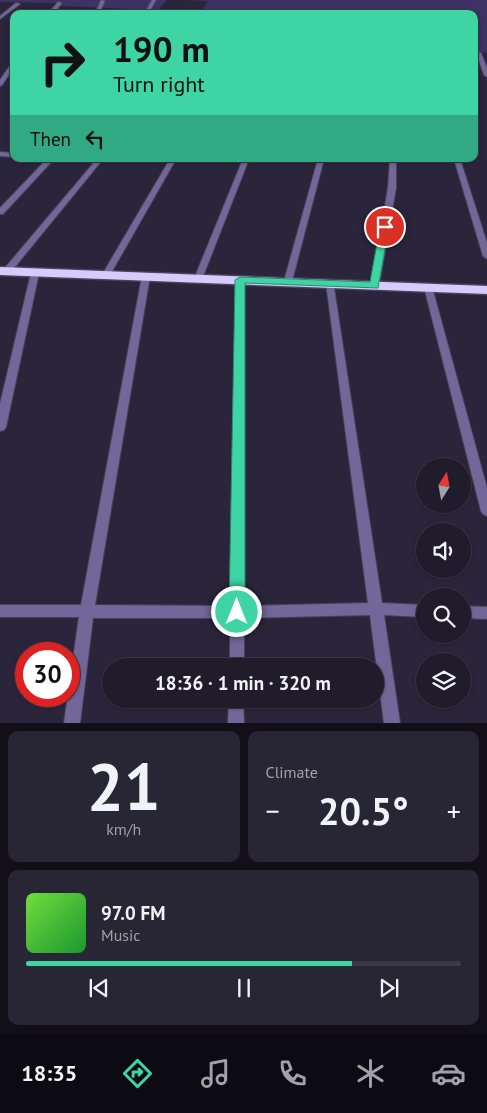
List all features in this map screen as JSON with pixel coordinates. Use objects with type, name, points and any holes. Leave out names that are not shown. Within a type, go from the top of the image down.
[{"type":"highway","points":[[4,271],[487,290]]},
{"type":"street","points":[[99,10],[103,1]]},
{"type":"street","points":[[54,10],[60,3]]},
{"type":"street","points":[[10,10],[18,4]]},
{"type":"street","points":[[0,18],[10,10]]},
{"type":"street","points":[[478,53],[487,75]]},
{"type":"street","points":[[0,84],[10,68]]},
{"type":"street","points":[[0,212],[48,162]]},
{"type":"street","points":[[4,271],[97,162]]},
{"type":"street","points":[[106,274],[171,162]]},
{"type":"street","points":[[198,279],[245,162]]},
{"type":"street","points":[[288,281],[320,162]]},
{"type":"street","points":[[375,285],[392,188],[393,162]]},
{"type":"street","points":[[458,162],[487,256]]},
{"type":"street","points":[[0,427],[35,273]]},
{"type":"street","points":[[72,723],[87,612],[146,276]]},
{"type":"street","points":[[237,658],[240,280]]},
{"type":"street","points":[[330,283],[392,723]]},
{"type":"street","points":[[428,287],[487,511]]},
{"type":"street","points":[[0,611],[237,612],[377,609],[416,611]]},
{"type":"street","points":[[471,612],[487,613]]},
{"type":"street","points":[[236,708],[236,723]]},
{"type":"shaded area","points":[[0,0],[167,0],[158,10],[60,6],[60,3],[0,2]]},
{"type":"shaded area","points":[[184,0],[487,0],[487,53],[478,52],[478,10],[202,10],[209,1]]},
{"type":"route","points":[[237,612],[240,280],[375,285],[385,227]]}]
